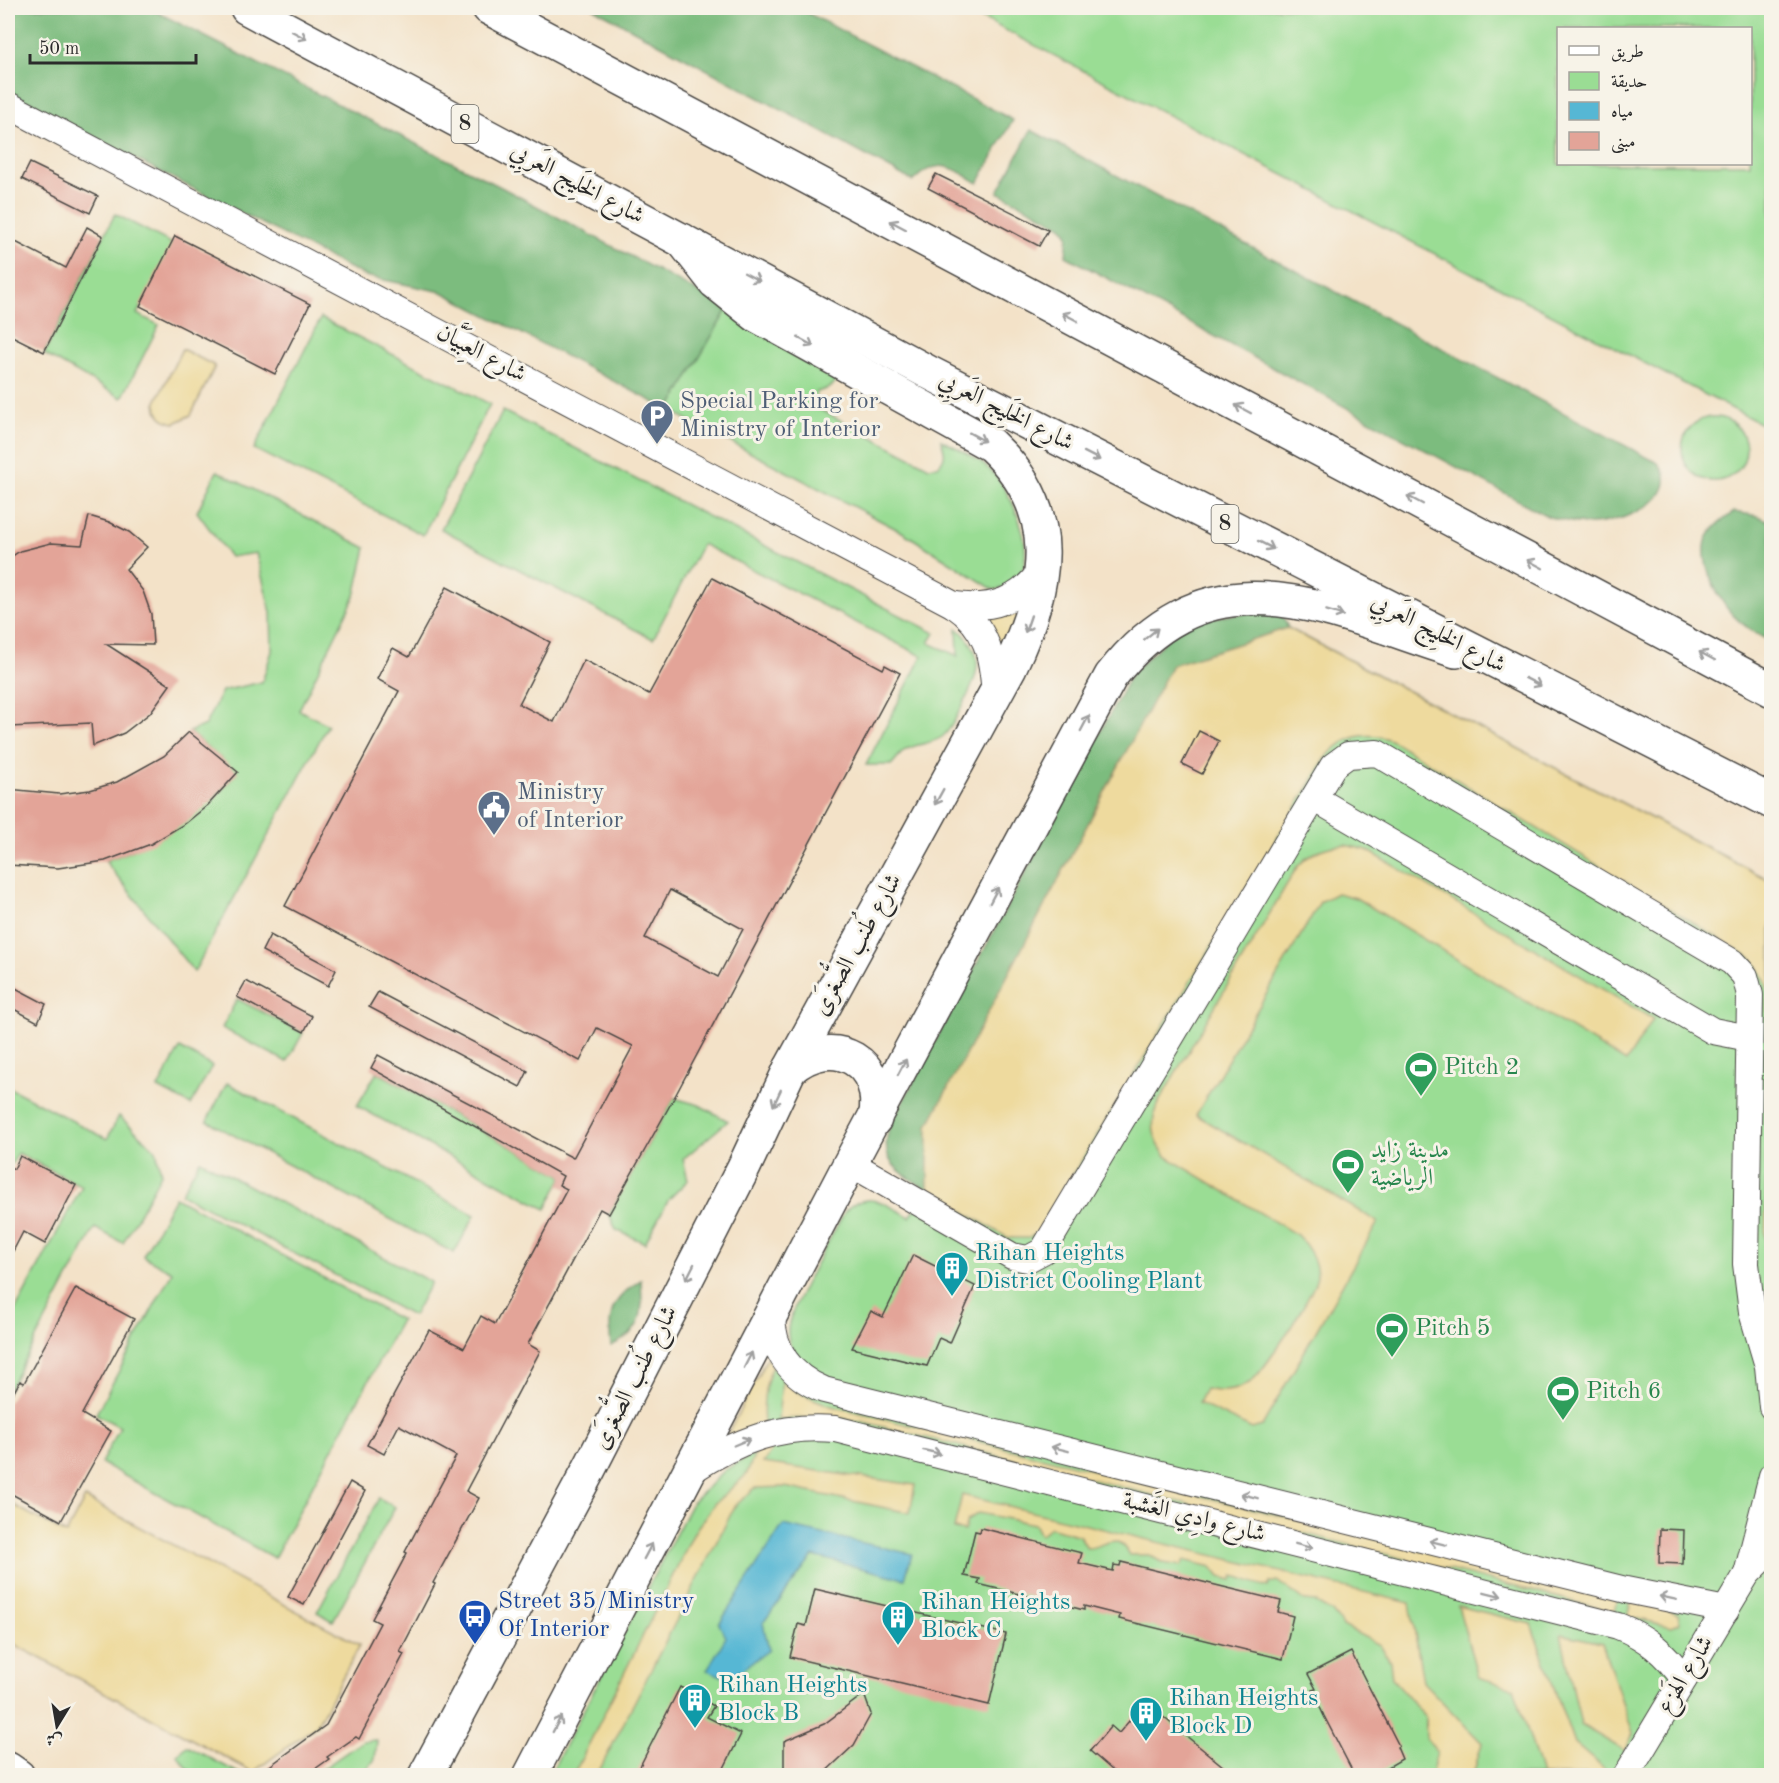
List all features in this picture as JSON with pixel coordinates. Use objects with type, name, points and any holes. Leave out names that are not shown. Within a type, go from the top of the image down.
[{"type":"main road","name":"شارع الخَلِيج العَربِي","points":[[247,8],[928,372],[1772,802]]},
{"type":"main road","points":[[489,8],[1772,690]]},
{"type":"main road","name":"شارع طُنب الصُّغرَى","points":[[425,1776],[597,1455],[744,1167],[790,1069],[995,694],[1027,628],[1043,567],[1042,533],[1033,500],[1015,470],[991,445],[756,315],[715,282],[682,240]]},
{"type":"main road","points":[[530,1776],[850,1163],[1111,676],[1131,650],[1156,628],[1185,612],[1216,601],[1249,597],[1282,599],[1498,664]]},
{"type":"main road","points":[[790,1069],[807,1056],[827,1051],[854,1059],[873,1078],[878,1106],[875,1119]]},
{"type":"main road","points":[[8,1769],[18,1776]]},
{"type":"street","name":"شارع العِبَيَّان","points":[[8,105],[954,605],[971,618],[984,636],[993,663],[995,694]]},
{"type":"street","name":"شارع العِبَيَّان","points":[[954,605],[989,606],[1005,602],[1021,593],[1043,567]]},
{"type":"street","points":[[850,1163],[1012,1256],[1028,1258],[1043,1251],[1333,766],[1340,760],[1358,753],[1377,753],[1386,756],[1732,962],[1745,976],[1749,985],[1746,1264],[1752,1312],[1770,1368],[1772,1407]]},
{"type":"street","points":[[1314,798],[1713,1031],[1731,1037],[1749,1038]]},
{"type":"street","name":"شارع وادِي الغَشبة","points":[[772,1314],[774,1341],[786,1365],[810,1384],[824,1390],[1626,1590],[1726,1610]]},
{"type":"street","name":"شارع وادِي الغَشبة","points":[[690,1471],[731,1447],[774,1431],[805,1428],[835,1429],[1618,1626],[1635,1632],[1663,1652],[1684,1679]]},
{"type":"street","name":"شارع الهَزع","points":[[1747,1574],[1772,1476]]},
{"type":"street","name":"شارع الهَزع","points":[[1626,1776],[1747,1574],[1772,1549]]},
{"type":"green space","points":[[8,8],[149,8],[501,187],[728,308],[669,410],[442,292],[365,276],[8,94]]},
{"type":"green space","points":[[593,8],[798,8],[1013,120],[978,183],[953,169],[938,166],[922,173],[913,181]]},
{"type":"green space","points":[[963,8],[1771,8],[1771,429]]},
{"type":"green space","points":[[1031,130],[1658,463],[1665,475],[1664,486],[1649,505],[1638,512],[1612,521],[1590,524],[1549,517],[1066,256],[1068,235],[1062,226],[998,192]]},
{"type":"green space","points":[[115,214],[173,244],[137,314],[159,325],[122,398],[44,354]]},
{"type":"green space","points":[[728,308],[809,350],[836,381],[831,387],[817,392],[815,400],[819,409],[929,467],[938,466],[943,460],[944,451],[941,440],[984,464],[1005,489],[1018,516],[1022,531],[1025,559],[1021,573],[1012,586],[994,590],[904,533],[669,410]]},
{"type":"green space","points":[[321,318],[490,404],[423,535],[254,449]]},
{"type":"green space","points":[[503,411],[935,633],[929,643],[958,656],[957,628],[973,648],[977,667],[971,687],[950,728],[938,739],[905,750],[891,765],[866,765],[922,656],[702,544],[653,639],[441,529]]},
{"type":"green space","points":[[1714,417],[1726,419],[1737,426],[1744,437],[1746,449],[1744,461],[1737,472],[1726,479],[1714,481],[1702,479],[1691,472],[1684,461],[1682,449],[1684,437],[1691,426],[1702,419]]},
{"type":"green space","points":[[217,471],[366,548],[355,596],[299,710],[328,725],[194,972],[105,861],[145,845],[178,827],[208,804],[237,772],[189,732],[205,725],[222,691],[262,682],[272,651],[271,612],[256,553],[230,557],[197,512]]},
{"type":"green space","points":[[1734,512],[1758,516],[1771,522],[1771,642],[1732,615],[1719,597],[1706,562],[1705,545],[1708,536],[1714,528]]},
{"type":"green space","name":"مدينة زايد الرياضية","points":[[1279,609],[1288,628],[1771,881],[1771,1775],[549,1776],[692,1503],[725,1470],[759,1451],[754,1425],[767,1358],[782,1380],[802,1363],[790,1344],[788,1330],[790,1319],[803,1288],[845,1211],[853,1204],[869,1200],[886,1204],[910,1217],[928,1190],[901,1172],[889,1159],[887,1139],[890,1126]]},
{"type":"green space","points":[[1279,609],[1288,628],[1172,665],[928,1126],[928,1190],[901,1172],[889,1158],[887,1139],[890,1126],[1132,673],[1186,621]]},
{"type":"green space","points":[[237,999],[303,1033],[287,1062],[222,1028]]},
{"type":"green space","points":[[180,1048],[212,1066],[191,1105],[158,1088]]},
{"type":"green space","points":[[377,1072],[563,1176],[546,1209],[357,1106]]},
{"type":"green space","points":[[227,1083],[475,1215],[454,1253],[207,1121]]},
{"type":"green space","points":[[8,1087],[107,1139],[119,1116],[156,1150],[161,1174],[123,1243],[95,1228],[8,1391],[8,1324],[82,1186],[18,1153],[12,1164],[8,1162]]},
{"type":"green space","points":[[674,1098],[699,1105],[728,1121],[683,1159],[688,1180],[669,1199],[645,1243],[616,1230],[609,1214]]},
{"type":"green space","points":[[200,1160],[431,1282],[413,1316],[181,1194]]},
{"type":"green space","points":[[175,1197],[401,1320],[274,1558],[101,1463],[120,1427],[96,1414],[172,1272],[143,1256]]},
{"type":"green space","points":[[641,1280],[642,1303],[636,1327],[630,1334],[611,1346],[610,1324],[614,1307],[631,1287]]},
{"type":"green space","points":[[379,1498],[395,1507],[333,1621],[317,1612]]},
{"type":"green space","points":[[377,1740],[375,1759],[363,1775],[314,1775],[363,1741]]},
{"type":"green space","points":[[187,1746],[242,1775],[193,1775],[177,1755]]},
{"type":"sand","points":[[182,349],[215,366],[191,415],[175,423],[161,416],[156,402]]},
{"type":"sand","points":[[1024,602],[1003,651],[984,615]]},
{"type":"sand","points":[[1288,628],[1771,881],[1771,1270],[1765,1271],[1768,991],[1765,980],[1753,959],[1393,741],[1374,736],[1347,740],[1325,759],[1038,1232],[1029,1238],[1008,1238],[928,1190],[928,1126],[1172,665]]},
{"type":"sand","points":[[1345,845],[1367,850],[1653,1019],[1626,1062],[1356,898],[1337,893],[1320,902],[1196,1115],[1378,1222],[1262,1426],[1252,1429],[1198,1403],[1205,1389],[1233,1390],[1249,1383],[1256,1376],[1277,1349],[1315,1284],[1317,1275],[1315,1263],[1308,1248],[1297,1235],[1167,1157],[1156,1139],[1154,1119],[1157,1105],[1297,867],[1319,851]]},
{"type":"sand","points":[[767,1358],[773,1366],[764,1394],[764,1423],[724,1441]]},
{"type":"sand","points":[[782,1381],[797,1392],[831,1406],[1618,1598],[1615,1612],[865,1422],[835,1417],[778,1419]]},
{"type":"sand","points":[[771,1447],[771,1452],[763,1463],[915,1485],[910,1513],[785,1487],[755,1488],[735,1506],[597,1775],[573,1776],[695,1531],[715,1503],[746,1475],[756,1452]]},
{"type":"sand","points":[[962,1495],[1410,1603],[1423,1682],[1482,1743],[1473,1775],[1431,1775],[1437,1752],[1426,1738],[1425,1717],[1392,1678],[1390,1662],[1380,1645],[1343,1626],[1332,1612],[1315,1602],[1305,1601],[1277,1581],[1270,1583],[1268,1587],[1233,1576],[1232,1580],[1220,1577],[1212,1567],[1184,1560],[1181,1566],[1163,1563],[1149,1555],[1129,1555],[1124,1547],[1114,1541],[1087,1548],[1080,1536],[1050,1527],[1040,1535],[1034,1524],[978,1513],[967,1521],[964,1531],[954,1529]]},
{"type":"sand","points":[[85,1498],[360,1645],[316,1726],[253,1772],[8,1641],[8,1502],[66,1534]]},
{"type":"sand","points":[[1631,1601],[1674,1612],[1678,1614],[1680,1623],[1671,1627],[1627,1616]]},
{"type":"sand","points":[[1458,1606],[1531,1624],[1574,1743],[1611,1775],[1542,1775],[1514,1688],[1478,1677]]},
{"type":"sand","points":[[1561,1634],[1602,1643],[1633,1734],[1625,1751],[1581,1725]]},
{"type":"water","points":[[783,1525],[912,1554],[905,1579],[813,1556],[763,1623],[769,1650],[729,1679],[707,1670],[726,1637],[719,1624]]},
{"type":"building","points":[[30,163],[98,196],[90,213],[22,179]]},
{"type":"building","points":[[936,174],[1048,230],[1039,246],[928,188]]},
{"type":"building","points":[[87,227],[103,236],[44,352],[8,334],[8,238],[66,268]]},
{"type":"building","points":[[175,236],[310,304],[275,374],[140,306]]},
{"type":"building","points":[[89,516],[109,522],[129,532],[147,547],[126,569],[143,591],[151,614],[153,645],[106,644],[170,685],[150,713],[124,733],[93,746],[91,723],[10,727],[13,721],[8,718],[8,559],[20,551],[51,543],[82,545]]},
{"type":"building","points":[[712,578],[883,669],[885,665],[900,673],[674,1098],[609,1214],[600,1209],[528,1344],[540,1351],[466,1491],[479,1498],[433,1583],[435,1584],[400,1652],[404,1654],[359,1739],[356,1737],[305,1776],[256,1776],[326,1725],[380,1623],[372,1619],[456,1456],[399,1425],[384,1454],[367,1445],[429,1330],[464,1348],[481,1316],[495,1324],[567,1189],[559,1185],[563,1176],[371,1068],[378,1055],[573,1158],[633,1046],[597,1028],[580,1061],[285,906],[399,691],[377,679],[393,648],[409,657],[447,587],[550,642],[519,704],[554,722],[584,660],[649,694]],"holes":[[[670,890],[743,929],[718,977],[645,938]]]},
{"type":"building","points":[[1199,731],[1219,741],[1202,774],[1182,764]]},
{"type":"building","points":[[189,732],[238,772],[208,805],[186,823],[151,844],[105,861],[58,868],[8,865],[8,789],[59,794],[90,790],[117,782],[164,756]]},
{"type":"building","points":[[270,935],[336,970],[328,986],[262,951]]},
{"type":"building","points":[[246,981],[312,1016],[304,1032],[237,997]]},
{"type":"building","points":[[8,984],[46,1004],[38,1022],[8,1006]]},
{"type":"building","points":[[378,992],[528,1071],[520,1087],[369,1007]]},
{"type":"building","points":[[20,1156],[76,1185],[45,1244],[23,1232],[8,1261],[8,1166],[14,1169]]},
{"type":"building","points":[[913,1255],[975,1286],[950,1343],[939,1338],[927,1366],[852,1348],[871,1311],[883,1317]]},
{"type":"building","points":[[76,1288],[134,1319],[82,1414],[111,1431],[61,1521],[8,1492],[8,1403],[20,1381],[24,1383]]},
{"type":"building","points":[[350,1482],[365,1491],[304,1605],[288,1597]]},
{"type":"building","points":[[981,1528],[1082,1553],[1079,1563],[1113,1571],[1114,1565],[1120,1566],[1121,1562],[1281,1601],[1278,1612],[1293,1616],[1283,1659],[1119,1619],[1120,1615],[1084,1606],[1084,1610],[978,1584],[980,1579],[964,1576],[975,1531],[980,1532]]},
{"type":"building","points":[[1660,1529],[1684,1530],[1683,1564],[1659,1563]]},
{"type":"building","name":"Rihan Heights Block C","points":[[815,1589],[1006,1634],[989,1705],[790,1657],[798,1624],[806,1626]]},
{"type":"building","points":[[1351,1652],[1399,1746],[1397,1747],[1402,1759],[1373,1776],[1355,1776],[1312,1690],[1316,1689],[1308,1674]]},
{"type":"building","name":"Rihan Heights Block B","points":[[680,1687],[714,1706],[707,1717],[741,1734],[720,1776],[635,1776]]},
{"type":"building","points":[[864,1694],[871,1714],[854,1745],[821,1776],[784,1776],[784,1741],[824,1724]]},
{"type":"building","name":"Rihan Heights Block D","points":[[1145,1702],[1235,1776],[1119,1776],[1090,1751],[1111,1726],[1119,1733]]},
{"type":"place","name":"Special Parking for Ministry of Interior","points":[[657,445]]},
{"type":"place","name":"Ministry of Interior","points":[[494,836]]},
{"type":"place","name":"Pitch 2","points":[[1421,1097]]},
{"type":"place","name":"مدينة زايد الرياضية","points":[[1348,1194]]},
{"type":"place","name":"Rihan Heights District Cooling Plant","points":[[952,1297]]},
{"type":"place","name":"Pitch 5","points":[[1392,1358]]},
{"type":"place","name":"Pitch 6","points":[[1563,1421]]},
{"type":"place","name":"Street 35/Ministry Of Interior","points":[[475,1645]]},
{"type":"place","name":"Rihan Heights Block C","points":[[898,1646]]},
{"type":"place","name":"Rihan Heights Block B","points":[[695,1729]]},
{"type":"place","name":"Rihan Heights Block D","points":[[1146,1742]]}]
